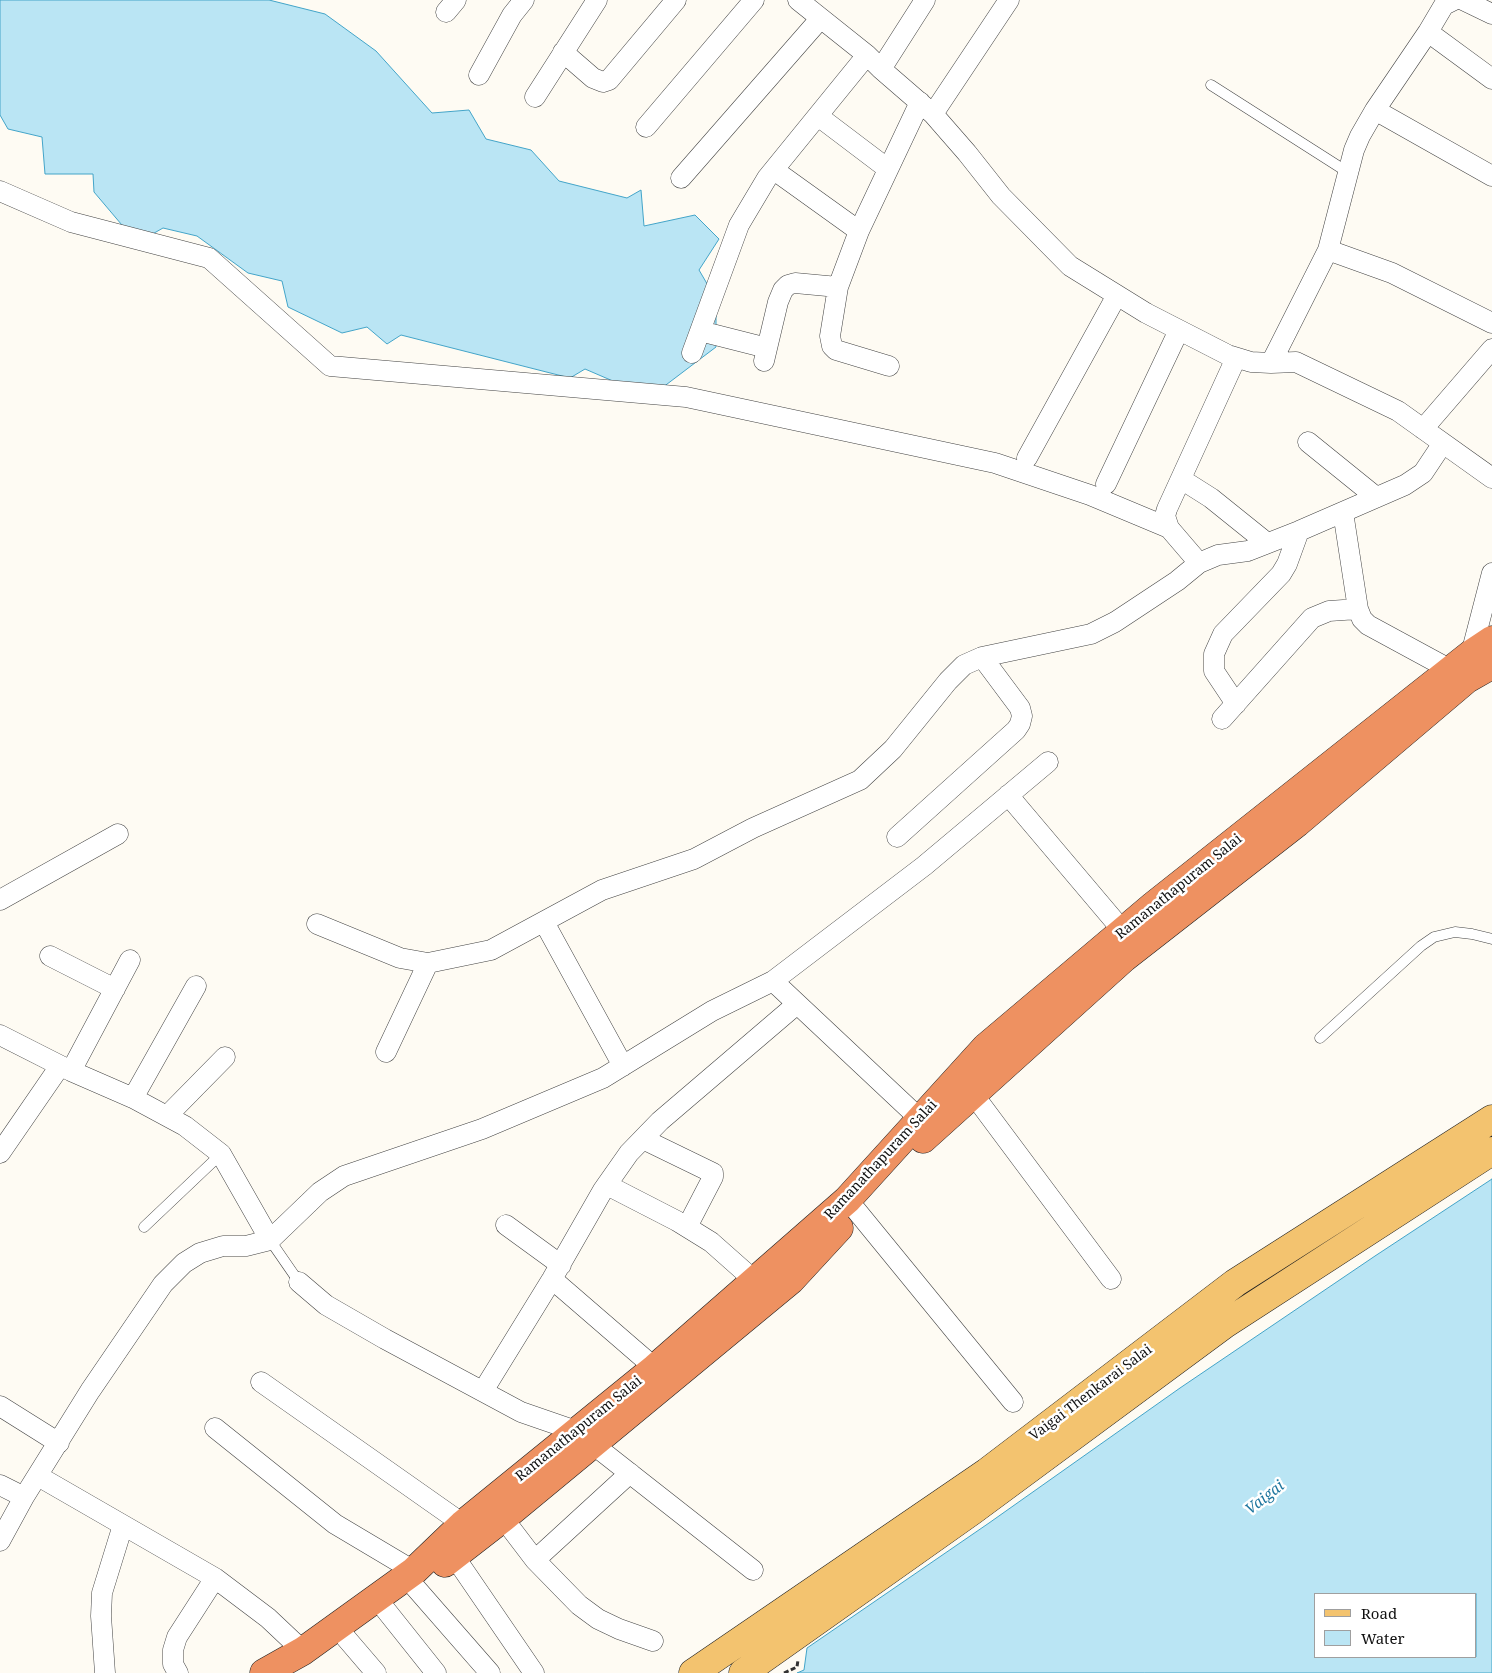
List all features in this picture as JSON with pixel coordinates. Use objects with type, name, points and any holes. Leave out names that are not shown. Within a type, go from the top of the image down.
[{"type":"highway","name":"Ramanathapuram Salai","points":[[296,1662],[414,1578],[454,1556],[503,1518],[655,1368],[847,1200],[986,1047],[1123,931],[1476,657]]},
{"type":"highway","name":"Ramanathapuram Salai","points":[[264,1673],[296,1662],[346,1638],[385,1609],[463,1524],[584,1437],[791,1280],[915,1146],[1124,958],[1297,823],[1467,679],[1476,657]]},
{"type":"main road","name":"Vaigai Thenkarai Salai","points":[[693,1673],[987,1472],[1235,1283],[1492,1118]]},
{"type":"main road","name":"Vaigai Thenkarai Salai","points":[[743,1673],[972,1511],[1225,1324],[1492,1151]]},
{"type":"street","points":[[478,75],[512,15],[524,0]]},
{"type":"street","points":[[535,97],[597,0]]},
{"type":"street","points":[[564,52],[593,78],[604,82],[609,80],[676,0]]},
{"type":"street","points":[[646,127],[754,0]]},
{"type":"street","points":[[798,0],[819,11],[927,108],[967,153],[1001,196],[1070,266],[1146,313],[1228,356],[1252,362],[1288,362],[1305,366],[1398,411],[1492,478]]},
{"type":"street","points":[[692,353],[739,225],[774,170],[818,116],[874,62],[925,0]]},
{"type":"street","points":[[889,366],[836,350],[832,346],[830,336],[838,287],[859,231],[888,169],[927,108],[1009,0]]},
{"type":"street","points":[[1271,363],[1328,250],[1354,150],[1375,110],[1444,5],[1454,0]]},
{"type":"street","points":[[1462,0],[1492,14]]},
{"type":"street","points":[[681,178],[819,11]]},
{"type":"street","points":[[1428,32],[1492,78]]},
{"type":"street","points":[[1375,110],[1492,176]]},
{"type":"street","points":[[818,116],[888,169]]},
{"type":"street","points":[[774,170],[859,231]]},
{"type":"street","points":[[0,191],[71,222],[209,258],[330,366],[686,397],[995,463],[1090,495],[1169,528]]},
{"type":"street","points":[[1328,250],[1392,272],[1492,323]]},
{"type":"street","points":[[700,331],[765,355],[778,302],[783,290],[788,285],[795,283],[838,287]]},
{"type":"street","points":[[1027,458],[1117,295]]},
{"type":"street","points":[[1106,484],[1179,330]]},
{"type":"street","points":[[1423,429],[1492,349]]},
{"type":"street","points":[[1200,563],[1169,528],[1165,516],[1236,358]]},
{"type":"street","points":[[1308,442],[1376,497]]},
{"type":"street","points":[[316,924],[400,958],[428,964],[491,950],[602,890],[694,859],[752,828],[860,780],[892,749],[948,681],[964,666],[982,657],[1091,634],[1115,622],[1177,581],[1200,563],[1218,555],[1248,550],[1299,531],[1405,484],[1423,473],[1443,443]]},
{"type":"street","points":[[1181,479],[1211,498],[1267,543]]},
{"type":"street","points":[[1343,512],[1358,609],[1362,619],[1368,626],[1476,657],[1492,573]]},
{"type":"street","points":[[1236,704],[1214,671],[1214,654],[1223,634],[1281,574],[1287,564],[1299,531]]},
{"type":"street","points":[[1222,719],[1312,618],[1329,611],[1358,609]]},
{"type":"street","points":[[898,837],[1016,730],[1020,724],[1022,716],[1020,708],[982,657]]},
{"type":"street","points":[[0,1541],[24,1497],[90,1391],[163,1284],[184,1263],[200,1253],[223,1246],[246,1246],[270,1240],[320,1192],[344,1176],[482,1129],[603,1078],[712,1011],[773,981],[924,866],[1048,762]]},
{"type":"street","points":[[1008,795],[1123,931]]},
{"type":"street","points":[[0,900],[118,834]]},
{"type":"street","points":[[544,922],[623,1066]]},
{"type":"street","points":[[50,956],[114,989]]},
{"type":"street","points":[[0,1153],[66,1069],[130,960]]},
{"type":"street","points":[[386,1052],[428,964]]},
{"type":"street","points":[[773,981],[920,1119]]},
{"type":"street","points":[[133,1098],[196,986]]},
{"type":"street","points":[[483,1391],[607,1184],[629,1153],[660,1121],[797,1004]]},
{"type":"street","points":[[0,1035],[66,1069],[133,1098],[185,1126],[221,1154],[270,1240]]},
{"type":"street","points":[[167,1116],[225,1057]]},
{"type":"street","points":[[973,1094],[1112,1279]]},
{"type":"street","points":[[643,1139],[713,1173],[713,1177],[687,1227]]},
{"type":"street","points":[[607,1184],[711,1242],[755,1281]]},
{"type":"street","points":[[856,1210],[1013,1402]]},
{"type":"street","points":[[506,1226],[655,1368]]},
{"type":"street","points":[[299,1282],[326,1305],[385,1339],[521,1412],[584,1437],[753,1570]]},
{"type":"street","points":[[261,1382],[463,1524]]},
{"type":"street","points":[[0,1406],[59,1443]]},
{"type":"street","points":[[215,1428],[335,1524],[414,1578],[490,1673]]},
{"type":"street","points":[[534,1560],[630,1474]]},
{"type":"street","points":[[38,1476],[215,1578],[268,1618],[296,1662]]},
{"type":"street","points":[[0,1485],[24,1497]]},
{"type":"street","points":[[503,1518],[534,1560],[579,1605],[598,1619],[653,1641]]},
{"type":"street","points":[[105,1673],[101,1616],[102,1593],[124,1525]]},
{"type":"street","points":[[454,1556],[534,1673]]},
{"type":"street","points":[[178,1673],[173,1664],[173,1650],[177,1637],[215,1578]]},
{"type":"street","points":[[385,1609],[436,1673]]},
{"type":"street","points":[[346,1638],[376,1673]]},
{"type":"lane","points":[[1212,85],[1348,173]]},
{"type":"lane","points":[[1320,1038],[1421,946],[1434,937],[1455,932],[1492,939]]},
{"type":"lane","points":[[144,1228],[221,1154]]},
{"type":"lane","points":[[270,1240],[299,1282]]},
{"type":"water","points":[[0,0],[269,0],[325,14],[376,51],[432,113],[469,110],[486,139],[531,150],[559,181],[627,198],[641,190],[644,226],[695,215],[719,239],[699,270],[716,299],[716,347],[650,397],[585,369],[570,378],[401,335],[387,344],[367,327],[342,333],[288,307],[282,281],[248,273],[197,236],[163,228],[149,236],[127,231],[94,192],[93,174],[45,174],[42,137],[8,129],[0,115]]},
{"type":"water","name":"Vaigai","points":[[1492,1179],[1492,1673],[797,1673],[804,1670],[807,1648],[989,1523],[1180,1388]]}]
